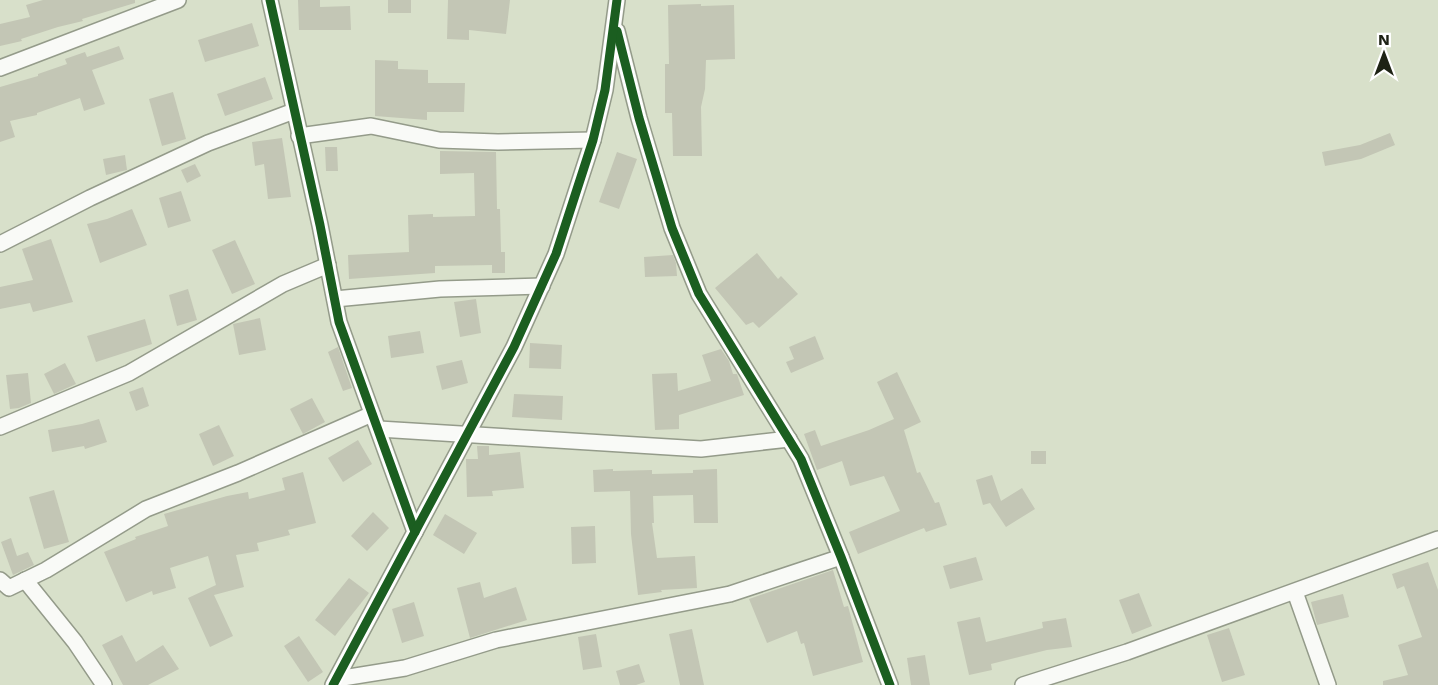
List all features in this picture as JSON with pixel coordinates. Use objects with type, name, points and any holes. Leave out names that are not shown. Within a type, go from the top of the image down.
[{"type":"street","points":[[0,68],[178,0]]},
{"type":"street","points":[[270,0],[339,322],[415,532]]},
{"type":"street","points":[[335,682],[514,347],[556,254],[593,140],[605,90],[614,8]]},
{"type":"street","points":[[614,8],[639,118],[672,228],[699,294],[801,459],[890,685]]},
{"type":"street","points":[[0,244],[90,198],[208,143],[294,111]]},
{"type":"street","points":[[299,136],[371,126],[439,140],[498,142],[593,140]]},
{"type":"street","points":[[0,427],[129,373],[284,284],[328,265]]},
{"type":"street","points":[[335,298],[440,289],[542,286]]},
{"type":"street","points":[[3,588],[56,565],[146,509],[238,473],[372,414]]},
{"type":"street","points":[[379,429],[700,449],[789,439]]},
{"type":"street","points":[[1023,685],[1126,652],[1438,539]]},
{"type":"street","points":[[335,682],[405,668],[496,640],[730,594],[841,557]]},
{"type":"street","points":[[25,580],[75,642],[104,685]]},
{"type":"street","points":[[1295,592],[1328,685]]},
{"type":"building","points":[[43,0],[135,0],[135,3],[21,39],[22,41],[0,46],[0,24],[30,17],[26,5]]},
{"type":"building","points":[[298,0],[320,0],[320,7],[350,6],[351,30],[299,30]]},
{"type":"building","points":[[388,0],[411,0],[411,13],[388,13]]},
{"type":"building","points":[[448,0],[510,0],[506,34],[469,30],[469,40],[447,39]]},
{"type":"building","points":[[701,4],[701,6],[734,5],[735,59],[706,60],[705,89],[701,107],[702,156],[673,156],[672,113],[665,113],[665,64],[669,64],[668,5]]},
{"type":"building","points":[[252,23],[259,46],[205,62],[198,40]]},
{"type":"building","points":[[119,46],[124,59],[92,70],[105,104],[84,111],[80,98],[37,113],[37,115],[10,121],[15,137],[0,142],[0,87],[38,76],[38,74],[67,64],[65,59],[85,52],[87,57]]},
{"type":"building","points":[[375,60],[398,61],[398,69],[428,70],[428,83],[465,83],[464,112],[427,112],[427,120],[375,116]]},
{"type":"building","points":[[265,77],[273,99],[225,116],[217,94]]},
{"type":"building","points":[[173,92],[186,139],[162,146],[149,99]]},
{"type":"building","points":[[1390,133],[1395,145],[1361,159],[1325,166],[1322,152],[1360,145]]},
{"type":"building","points":[[282,138],[291,197],[268,199],[264,164],[255,166],[252,142]]},
{"type":"building","points":[[325,147],[337,147],[338,171],[326,171]]},
{"type":"building","points":[[440,151],[496,152],[497,209],[500,209],[501,252],[505,252],[505,273],[492,273],[492,265],[435,266],[435,273],[349,279],[348,255],[409,252],[408,215],[475,216],[474,173],[440,174]]},
{"type":"building","points":[[617,152],[637,159],[619,209],[599,202]]},
{"type":"building","points":[[125,155],[127,170],[106,175],[103,159]]},
{"type":"building","points":[[195,164],[201,176],[187,183],[181,170]]},
{"type":"building","points":[[181,191],[191,221],[168,228],[159,198]]},
{"type":"building","points":[[132,209],[147,245],[100,263],[87,224]]},
{"type":"building","points":[[51,239],[73,302],[33,312],[30,303],[0,309],[0,287],[33,280],[22,249]]},
{"type":"building","points":[[235,240],[255,284],[232,294],[212,250]]},
{"type":"building","points":[[757,253],[778,279],[781,276],[798,294],[759,328],[753,322],[746,325],[715,288]]},
{"type":"building","points":[[673,255],[677,276],[645,277],[644,257]]},
{"type":"building","points":[[188,289],[197,320],[177,326],[169,295]]},
{"type":"building","points":[[476,299],[481,333],[460,337],[454,302]]},
{"type":"building","points":[[260,318],[266,350],[239,355],[233,324]]},
{"type":"building","points":[[145,319],[152,344],[96,362],[87,336]]},
{"type":"building","points":[[420,331],[424,353],[391,358],[388,336]]},
{"type":"building","points":[[815,336],[824,359],[791,373],[786,362],[794,359],[789,347]]},
{"type":"building","points":[[530,343],[562,345],[561,369],[529,368]]},
{"type":"building","points":[[338,347],[352,388],[343,391],[328,352]]},
{"type":"building","points":[[721,349],[729,361],[733,374],[737,374],[744,395],[679,415],[679,429],[655,430],[652,374],[677,373],[678,391],[711,381],[702,355]]},
{"type":"building","points":[[462,360],[468,383],[442,390],[436,366]]},
{"type":"building","points":[[65,363],[76,384],[54,394],[44,374]]},
{"type":"building","points":[[897,372],[921,422],[904,430],[917,473],[920,472],[935,503],[939,502],[947,525],[926,532],[924,528],[858,554],[849,532],[900,511],[884,476],[850,486],[842,461],[817,470],[804,434],[815,430],[821,446],[894,419],[877,382]]},
{"type":"building","points":[[28,373],[31,403],[10,409],[6,375]]},
{"type":"building","points":[[143,387],[149,406],[136,411],[129,392]]},
{"type":"building","points":[[514,394],[563,396],[562,420],[512,417]]},
{"type":"building","points":[[312,398],[325,422],[303,434],[290,409]]},
{"type":"building","points":[[99,419],[107,442],[85,449],[84,446],[52,452],[48,430]]},
{"type":"building","points":[[219,425],[234,456],[213,466],[199,434]]},
{"type":"building","points":[[358,440],[372,464],[343,482],[328,458]]},
{"type":"building","points":[[477,446],[489,446],[489,455],[520,452],[524,488],[492,491],[493,496],[467,497],[466,459],[478,459]]},
{"type":"building","points":[[1031,451],[1046,451],[1046,464],[1031,464]]},
{"type":"building","points":[[613,469],[613,471],[652,470],[652,474],[693,473],[693,470],[717,469],[718,523],[694,523],[693,495],[653,496],[654,523],[652,523],[657,558],[695,556],[697,588],[661,590],[662,592],[638,595],[631,534],[630,491],[594,492],[593,470]]},
{"type":"building","points":[[303,472],[316,523],[288,530],[290,535],[257,543],[259,551],[236,555],[244,587],[214,595],[233,636],[210,647],[188,598],[216,585],[208,556],[170,568],[176,588],[153,595],[152,591],[126,602],[104,552],[136,539],[135,537],[168,526],[164,514],[227,496],[248,492],[249,499],[285,490],[282,478]]},
{"type":"building","points":[[992,475],[1001,501],[1022,488],[1035,509],[1006,527],[990,503],[983,505],[976,480]]},
{"type":"building","points":[[54,490],[69,542],[44,549],[29,497]]},
{"type":"building","points":[[373,512],[389,528],[367,551],[351,536]]},
{"type":"building","points":[[445,514],[477,533],[464,554],[433,535]]},
{"type":"building","points":[[595,526],[596,563],[572,564],[571,527]]},
{"type":"building","points":[[11,538],[17,556],[28,552],[34,565],[13,575],[1,542]]},
{"type":"building","points":[[976,557],[983,580],[950,589],[943,566]]},
{"type":"building","points":[[1428,562],[1438,590],[1438,685],[1383,685],[1383,681],[1408,675],[1398,645],[1422,637],[1404,586],[1397,589],[1392,574]]},
{"type":"building","points":[[833,570],[844,607],[848,606],[863,662],[813,676],[804,643],[801,644],[797,631],[767,643],[749,599]]},
{"type":"building","points":[[349,578],[369,593],[335,636],[315,620]]},
{"type":"building","points":[[480,582],[484,598],[516,587],[527,620],[470,638],[457,588]]},
{"type":"building","points":[[1139,593],[1152,626],[1132,634],[1119,600]]},
{"type":"building","points":[[1343,594],[1349,617],[1317,625],[1311,602]]},
{"type":"building","points":[[414,602],[424,636],[402,643],[392,609]]},
{"type":"building","points":[[980,617],[986,642],[1043,628],[1042,622],[1066,618],[1072,647],[1047,650],[991,664],[992,670],[969,675],[957,622]]},
{"type":"building","points":[[1229,628],[1245,675],[1222,682],[1207,635]]},
{"type":"building","points":[[692,629],[704,685],[680,685],[669,634]]},
{"type":"building","points":[[596,634],[602,667],[583,670],[578,637]]},
{"type":"building","points":[[122,635],[136,662],[163,645],[179,669],[148,685],[123,685],[102,645]]},
{"type":"building","points":[[299,636],[323,672],[308,682],[284,646]]},
{"type":"building","points":[[925,655],[930,685],[911,685],[907,658]]},
{"type":"building","points":[[639,664],[645,682],[636,685],[620,685],[616,671]]},
{"type":"cycle path","points":[[270,0],[339,322],[415,532]]},
{"type":"cycle path","points":[[333,685],[514,347],[556,254],[593,140],[605,90],[617,0]]},
{"type":"cycle path","points":[[617,31],[639,118],[672,228],[699,294],[801,459],[890,685]]}]
